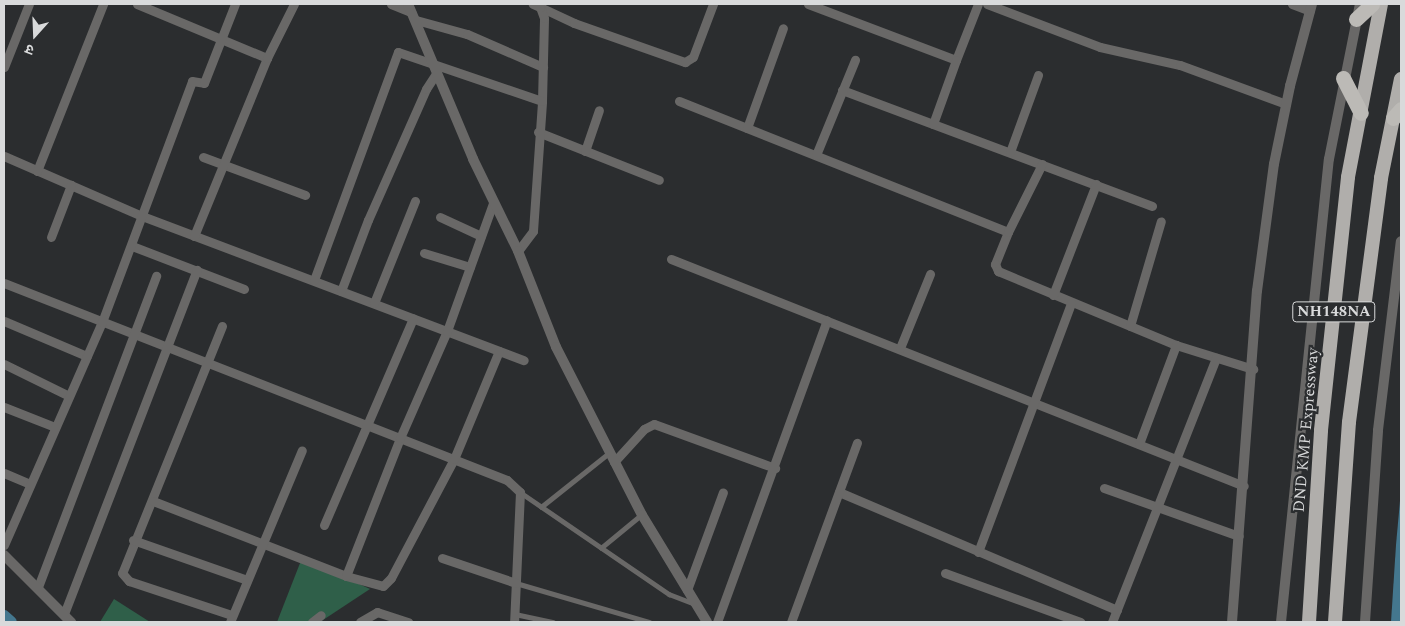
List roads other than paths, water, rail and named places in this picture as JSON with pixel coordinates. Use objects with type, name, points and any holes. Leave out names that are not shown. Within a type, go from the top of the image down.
[{"type":"highway","points":[[1356,19],[1372,4]]},
{"type":"highway","name":"DND KMP Expressway","points":[[1309,622],[1321,430],[1348,177],[1381,4]]},
{"type":"highway","points":[[1343,78],[1361,113]]},
{"type":"highway","name":"NH148NA","points":[[1335,622],[1349,422],[1381,178],[1397,114],[1401,80]]},
{"type":"street","points":[[4,66],[6,52],[29,4]]},
{"type":"street","points":[[37,171],[103,4]]},
{"type":"street","points":[[138,4],[267,58]]},
{"type":"street","points":[[4,546],[102,322],[132,246],[192,81],[204,83],[235,4]]},
{"type":"street","points":[[194,236],[226,164],[267,58],[294,4]]},
{"type":"street","points":[[391,4],[543,67]]},
{"type":"street","points":[[537,5],[574,22],[688,62],[713,4]]},
{"type":"street","points":[[808,4],[956,60]]},
{"type":"street","points":[[933,124],[978,4]]},
{"type":"street","points":[[987,4],[1100,47],[1180,65],[1286,104]]},
{"type":"street","points":[[1232,622],[1253,369],[1257,291],[1274,164],[1286,104],[1311,7],[1292,4]]},
{"type":"street","points":[[1281,622],[1311,313],[1329,159],[1343,78],[1360,4]]},
{"type":"street","points":[[518,251],[533,231],[538,132],[542,101],[544,18],[537,5]]},
{"type":"street","points":[[412,12],[493,203],[518,251],[542,317],[642,515],[708,622]]},
{"type":"street","points":[[747,128],[784,28]]},
{"type":"street","points":[[314,280],[398,52],[435,67],[542,101]]},
{"type":"street","points":[[816,155],[854,60]]},
{"type":"street","points":[[341,291],[368,220],[435,67]]},
{"type":"street","points":[[1010,152],[1038,75]]},
{"type":"street","points":[[842,90],[1152,206]]},
{"type":"street","points":[[679,101],[1008,232]]},
{"type":"street","points":[[585,151],[599,110]]},
{"type":"street","points":[[538,132],[659,180]]},
{"type":"street","points":[[4,156],[142,216],[524,360]]},
{"type":"street","points":[[202,157],[226,164],[305,195]]},
{"type":"street","points":[[1042,164],[1008,232],[995,269],[1072,303],[1176,345],[1253,369]]},
{"type":"street","points":[[1053,294],[1096,184]]},
{"type":"street","points":[[51,237],[71,185]]},
{"type":"street","points":[[374,303],[415,201]]},
{"type":"street","points":[[346,576],[400,438],[447,331],[493,203]]},
{"type":"street","points":[[440,217],[481,236]]},
{"type":"street","points":[[1130,326],[1161,222]]},
{"type":"street","points":[[1365,622],[1378,430],[1401,241]]},
{"type":"street","points":[[132,246],[244,288]]},
{"type":"street","points":[[424,252],[470,267]]},
{"type":"street","points":[[671,259],[900,348],[1175,460],[1244,486]]},
{"type":"street","points":[[4,555],[67,618],[197,270]]},
{"type":"street","points":[[900,348],[930,274]]},
{"type":"street","points":[[38,587],[136,335],[156,276]]},
{"type":"street","points":[[4,284],[507,480],[520,492],[514,618]]},
{"type":"street","points":[[978,552],[1072,303]]},
{"type":"street","points":[[324,525],[413,318]]},
{"type":"street","points":[[717,622],[828,320]]},
{"type":"street","points":[[4,321],[87,356]]},
{"type":"street","points":[[222,326],[153,501],[133,540],[122,573],[123,577],[231,618],[302,450]]},
{"type":"street","points":[[1139,444],[1176,345]]},
{"type":"street","points":[[153,501],[346,576],[376,586],[388,583],[454,459],[499,351]]},
{"type":"street","points":[[1112,622],[1216,358]]},
{"type":"street","points":[[4,364],[69,396]]},
{"type":"street","points":[[4,407],[56,427]]},
{"type":"street","points":[[612,458],[644,429],[654,424],[775,468]]},
{"type":"street","points":[[791,622],[857,444]]},
{"type":"street","points":[[4,473],[30,484]]},
{"type":"street","points":[[1104,488],[1240,536]]},
{"type":"street","points":[[687,590],[723,492]]},
{"type":"street","points":[[839,492],[1117,610]]},
{"type":"street","points":[[133,540],[247,580]]},
{"type":"street","points":[[442,558],[516,583]]},
{"type":"street","points":[[945,573],[1080,622]]},
{"type":"street","points":[[360,622],[377,612],[408,622]]},
{"type":"street","points":[[312,622],[321,615]]},
{"type":"lane","points":[[541,507],[612,458]]},
{"type":"lane","points":[[520,492],[670,594],[696,604]]},
{"type":"lane","points":[[601,548],[642,515]]},
{"type":"lane","points":[[516,583],[649,622]]},
{"type":"lane","points":[[514,618],[553,622]]},
{"type":"water","points":[[1401,490],[1401,622],[1391,622],[1396,545]]},
{"type":"waterway","points":[[4,616],[11,622]]}]
